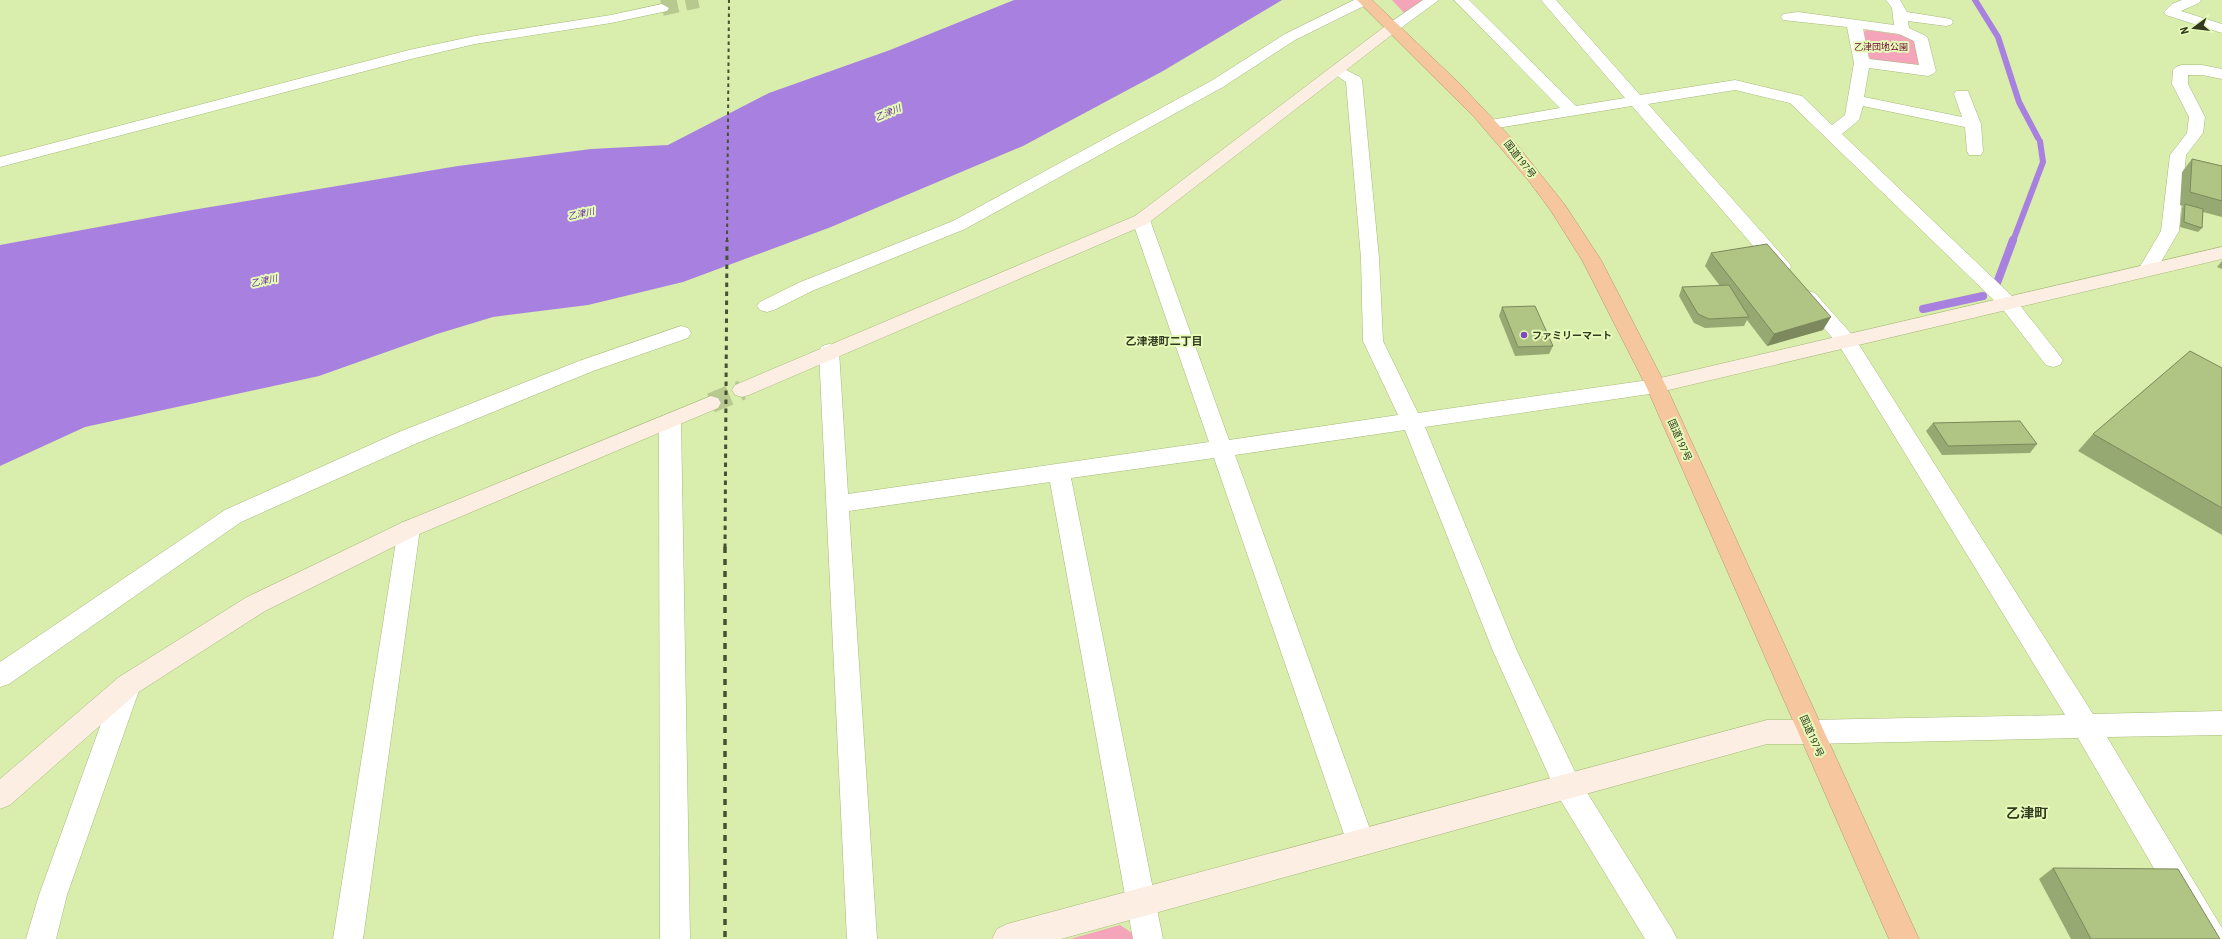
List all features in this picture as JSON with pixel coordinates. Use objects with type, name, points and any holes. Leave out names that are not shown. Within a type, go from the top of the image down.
[{"type":"highway","name":"国道197号","points":[[1365,0],[1446,76],[1491,124],[1540,184],[1581,243],[1618,309],[1656,386],[1904,939]]},
{"type":"street","points":[[766,306],[805,287],[959,224],[1217,84],[1290,37],[1365,0]]},
{"type":"street","points":[[742,390],[829,351],[1141,220],[1338,71],[1393,27],[1432,0]]},
{"type":"street","points":[[1461,0],[1572,111]]},
{"type":"street","points":[[1548,0],[1847,342],[2085,725],[2212,939]]},
{"type":"street","points":[[1862,63],[1928,71],[1922,39],[1901,23],[1899,8],[1893,0]]},
{"type":"street","points":[[2194,0],[2177,7],[2171,12],[2222,29]]},
{"type":"street","points":[[0,162],[424,51],[475,40],[611,19],[662,8]]},
{"type":"street","points":[[1788,17],[1798,16],[1854,24],[1946,22]]},
{"type":"street","points":[[1832,133],[1853,117],[1862,63],[1854,24]]},
{"type":"street","points":[[2147,270],[2170,231],[2178,155],[2195,133],[2197,116],[2180,84],[2181,70],[2202,70],[2222,74]]},
{"type":"street","points":[[1338,71],[1354,80],[1370,258],[1373,341],[1412,422],[1505,651],[1568,786],[1662,939]]},
{"type":"street","points":[[1491,124],[1735,85],[1796,99],[2008,304],[2053,360]]},
{"type":"street","points":[[1962,94],[1973,124],[1975,151]]},
{"type":"street","points":[[1855,100],[1973,124]]},
{"type":"street","points":[[1141,220],[1361,843]]},
{"type":"street","points":[[837,504],[1656,386],[2008,304],[2222,252]]},
{"type":"street","points":[[0,676],[233,516],[414,435],[586,366],[681,333]]},
{"type":"street","points":[[829,351],[862,939]]},
{"type":"street","points":[[0,796],[128,685],[256,604],[409,529],[711,403]]},
{"type":"street","points":[[670,421],[675,939]]},
{"type":"street","points":[[1059,473],[1148,939]]},
{"type":"street","points":[[348,939],[409,529]]},
{"type":"street","points":[[41,939],[53,895],[128,685]]},
{"type":"street","points":[[1008,939],[1767,732],[2222,723]]},
{"type":"green space","points":[[1392,0],[1431,0],[1407,16]]},
{"type":"green space","name":"乙津団地公園","points":[[1867,30],[1908,36],[1915,39],[1921,66],[1874,61],[1868,57],[1863,32]]},
{"type":"green space","points":[[1120,925],[1135,935],[1136,939],[1070,939]]},
{"type":"water","name":"乙津川","points":[[1014,0],[1282,0],[1163,71],[1023,146],[831,227],[683,282],[588,305],[493,317],[437,334],[319,376],[85,427],[0,466],[0,245],[186,211],[458,166],[591,149],[668,145],[769,93],[890,50]]},
{"type":"building","points":[[2192,159],[2222,166],[2222,201],[2190,192]]},
{"type":"building","points":[[2185,204],[2203,209],[2202,228],[2184,222]]},
{"type":"building","points":[[1767,244],[1831,317],[1774,334],[1711,253]]},
{"type":"building","points":[[1729,285],[1749,317],[1709,319],[1698,314],[1682,287]]},
{"type":"building","name":"ファミリーマート","points":[[1535,306],[1553,346],[1518,347],[1502,307]]},
{"type":"building","points":[[2190,351],[2222,368],[2222,508],[2093,434]]},
{"type":"building","points":[[2020,421],[2037,444],[1948,446],[1933,423]]},
{"type":"building","points":[[2053,868],[2178,869],[2220,939],[2091,939]]},
{"type":"waterway","points":[[1975,0],[1998,37],[2019,102],[2038,138]]},
{"type":"waterway","points":[[2013,241],[2043,162],[2040,141]]},
{"type":"waterway","points":[[1997,283],[2013,240]]},
{"type":"waterway","points":[[1923,309],[1983,296]]},
{"type":"tunnel","points":[[662,8],[698,0]]},
{"type":"tunnel","points":[[711,403],[742,390]]},
{"type":"railway","points":[[727,241],[729,0]]},
{"type":"railway","points":[[725,548],[727,240]]},
{"type":"railway","points":[[725,548],[725,939]]},
{"type":"place","name":"ファミリーマート","points":[[1524,335]]},
{"type":"district","name":"乙津港町二丁目","points":[[1164,341]]},
{"type":"district","name":"乙津町","points":[[2027,813]]}]
